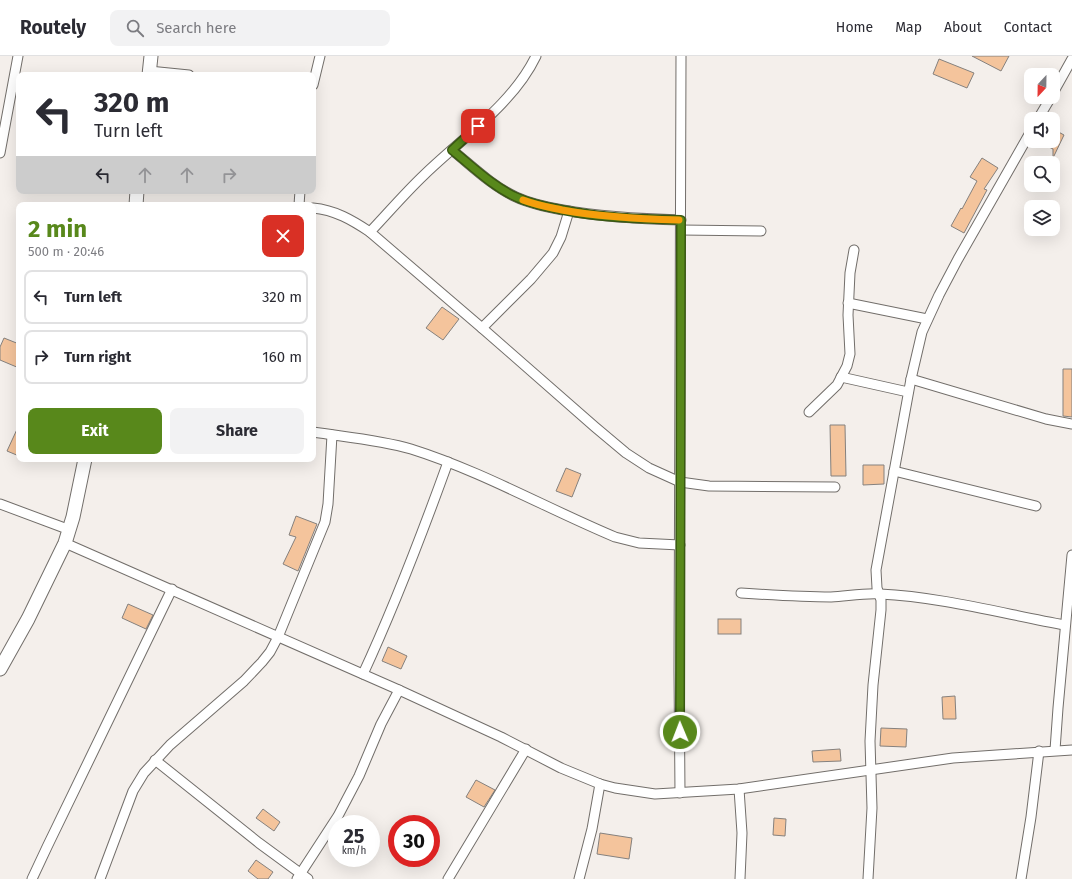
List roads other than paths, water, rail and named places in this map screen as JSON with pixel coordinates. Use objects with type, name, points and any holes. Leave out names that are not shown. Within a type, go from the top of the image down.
[{"type":"main road","points":[[149,72],[151,56]]},
{"type":"main road","points":[[0,669],[32,613],[65,543],[70,530],[84,462]]},
{"type":"street","points":[[0,153],[18,56]]},
{"type":"street","points":[[316,73],[320,56]]},
{"type":"street","points":[[370,232],[425,174],[487,118],[519,84],[536,56]]},
{"type":"street","points":[[680,794],[681,56]]},
{"type":"street","points":[[1060,80],[1072,58]]},
{"type":"street","points":[[868,879],[872,808],[870,741],[873,685],[881,610],[877,588],[876,570],[910,379],[922,332],[928,319],[958,260],[1024,143]]},
{"type":"street","points":[[452,150],[496,185],[514,197],[535,205],[588,215],[681,225],[761,231]]},
{"type":"street","points":[[316,208],[326,209],[353,220],[370,232],[595,427],[626,453],[649,468],[680,482],[709,486],[835,487]]},
{"type":"street","points":[[482,328],[531,279],[553,254],[561,237],[568,211]]},
{"type":"street","points":[[809,412],[837,385],[847,366],[850,354],[848,303],[850,273],[854,250]]},
{"type":"street","points":[[848,303],[928,319]]},
{"type":"street","points":[[841,377],[908,392]]},
{"type":"street","points":[[910,379],[1046,419],[1072,424]]},
{"type":"street","points":[[316,432],[410,449],[448,462],[615,537],[639,543],[680,545]]},
{"type":"street","points":[[100,879],[133,790],[144,774],[170,745],[244,681],[270,652],[278,637],[325,522],[328,504],[332,435]]},
{"type":"street","points":[[364,674],[385,627],[419,542],[448,462]]},
{"type":"street","points":[[894,471],[1036,506]]},
{"type":"street","points":[[0,504],[70,530]]},
{"type":"street","points":[[65,543],[364,674],[526,749],[561,768],[600,784],[636,792],[680,794],[739,789],[952,758],[1072,750]]},
{"type":"street","points":[[1056,750],[1058,708],[1072,555]]},
{"type":"street","points":[[32,879],[172,589]]},
{"type":"street","points":[[741,593],[773,596],[819,597],[879,594],[970,606],[1065,625]]},
{"type":"street","points":[[299,876],[338,816],[359,776],[381,724],[399,690]]},
{"type":"street","points":[[448,879],[526,749]]},
{"type":"street","points":[[1020,879],[1031,817],[1039,751]]},
{"type":"street","points":[[156,760],[299,876],[308,879]]},
{"type":"street","points":[[579,879],[592,829],[600,784]]},
{"type":"street","points":[[739,789],[742,833],[740,879]]}]
